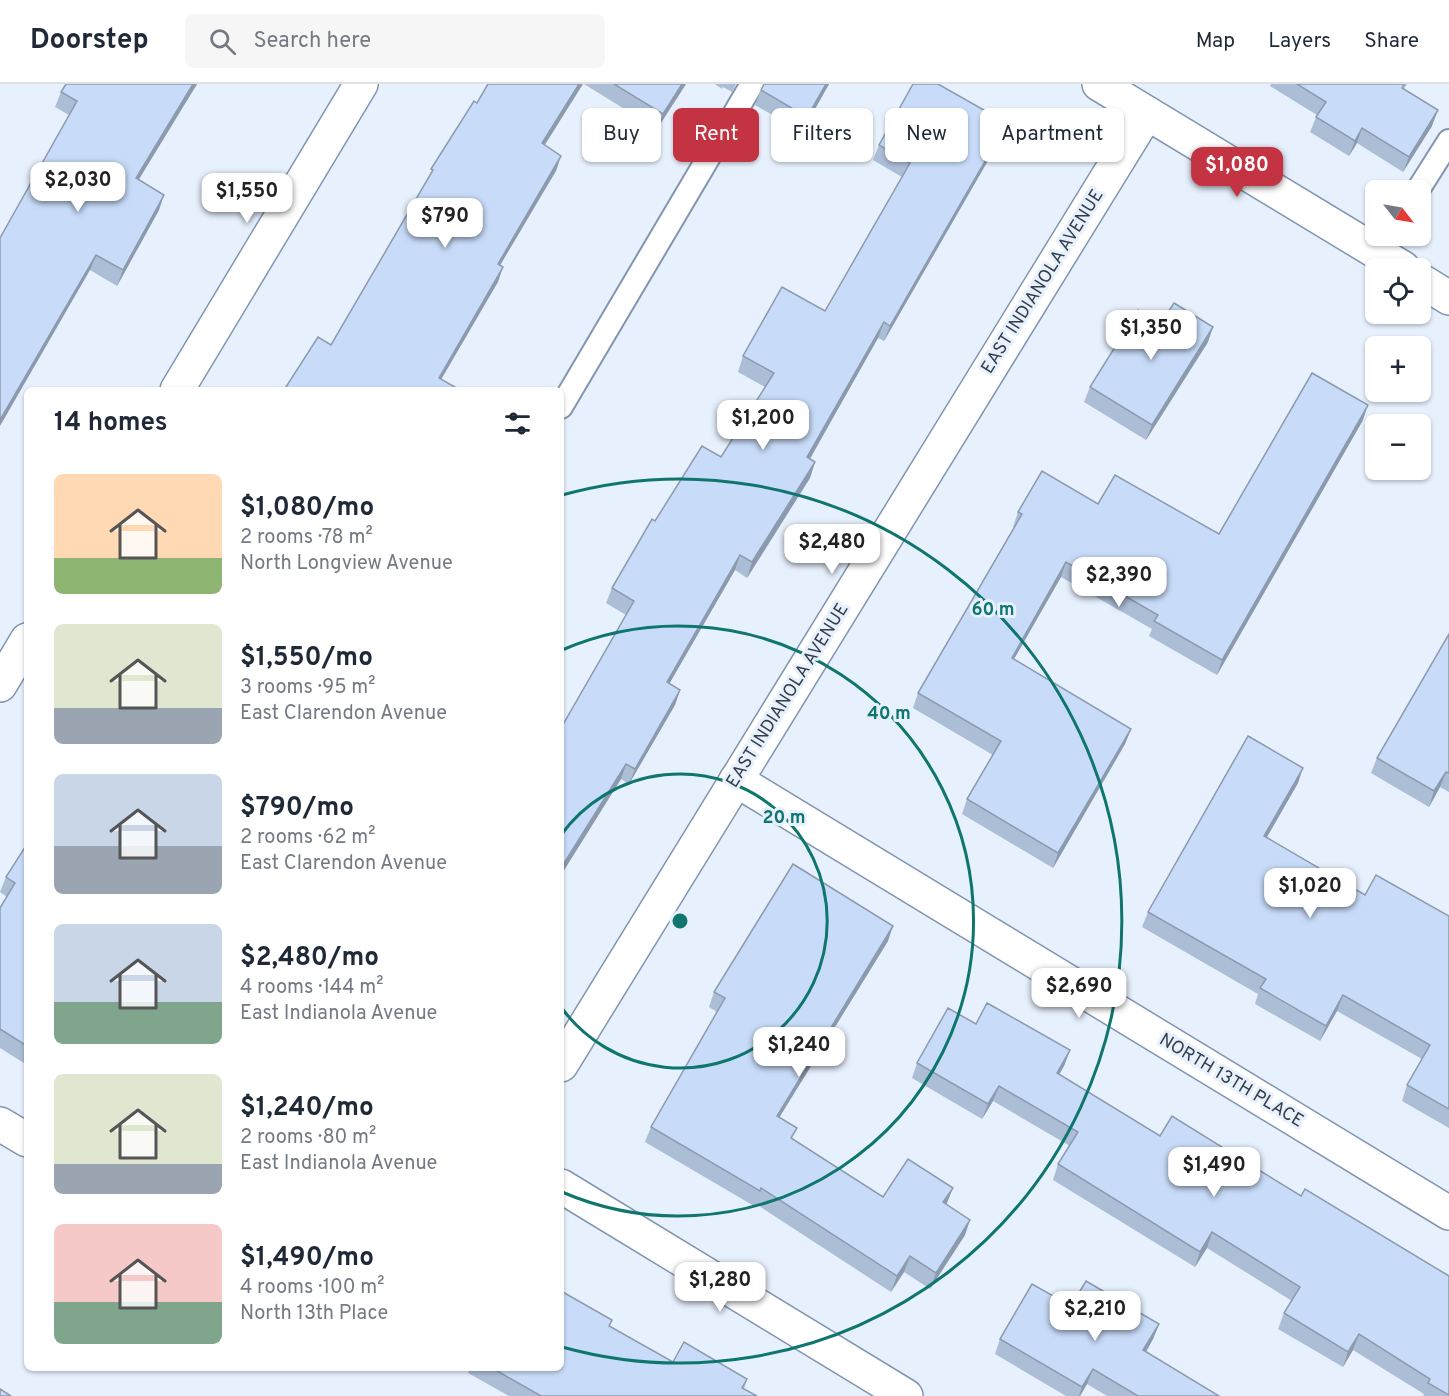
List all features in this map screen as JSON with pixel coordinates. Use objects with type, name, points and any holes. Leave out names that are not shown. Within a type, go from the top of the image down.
[{"type":"street","points":[[179,387],[361,84]]},
{"type":"street","points":[[1110,87],[1147,113],[1391,252]]},
{"type":"street","name":"EAST INDIANOLA AVENUE","points":[[564,1060],[1147,113]]},
{"type":"street","points":[[1431,287],[1449,298]]},
{"type":"street","points":[[0,685],[24,645]]},
{"type":"street","name":"NORTH 13TH PLACE","points":[[736,780],[1449,1213]]},
{"type":"street","points":[[0,1124],[24,1138]]},
{"type":"street","points":[[564,1188],[906,1396]]},
{"type":"lane","points":[[564,402],[752,84]]},
{"type":"lane","points":[[1424,180],[1449,141]]},
{"type":"building","points":[[66,84],[193,84],[136,178],[164,195],[123,270],[96,255],[0,420],[0,238],[77,101],[61,92]]},
{"type":"building","points":[[488,84],[579,84],[542,143],[561,156],[498,264],[503,267],[439,378],[455,387],[286,387],[318,337],[331,345],[433,170],[431,169],[474,101],[477,103]]},
{"type":"building","points":[[614,84],[682,84],[663,114],[661,108],[653,108]]},
{"type":"building","points":[[764,84],[826,84],[812,108],[792,108],[761,90]]},
{"type":"building","points":[[913,84],[938,84],[980,108],[980,162],[985,162],[890,326],[884,322],[807,457],[815,462],[752,562],[740,555],[667,682],[680,690],[635,769],[626,764],[564,863],[564,723],[634,601],[612,588],[652,519],[655,521],[702,446],[721,457],[774,373],[743,356],[782,287],[825,311],[910,163],[908,162],[968,162],[968,108],[900,108]]},
{"type":"building","points":[[1297,84],[1404,84],[1402,88],[1438,110],[1409,157],[1362,128],[1355,141],[1316,117],[1326,102]]},
{"type":"building","points":[[885,134],[885,148],[879,145]]},
{"type":"building","points":[[1174,303],[1213,327],[1152,425],[1090,387],[1138,310],[1160,325]]},
{"type":"building","points":[[1312,373],[1368,405],[1222,660],[1154,621],[1158,615],[1066,562],[1012,658],[1131,729],[1058,853],[967,799],[1001,741],[918,693],[1022,514],[1018,512],[1042,471],[1098,504],[1115,475],[1219,534]]},
{"type":"building","points":[[1449,634],[1449,773],[1446,772],[1434,791],[1377,758]]},
{"type":"building","points":[[1248,736],[1303,768],[1264,836],[1365,895],[1376,875],[1449,916],[1449,1109],[1407,1085],[1430,1045],[1343,995],[1326,1026],[1260,988],[1266,979],[1148,912]]},
{"type":"building","points":[[24,849],[24,1044],[0,1029],[0,908],[15,883],[6,877]]},
{"type":"building","points":[[793,864],[893,926],[777,1116],[797,1128],[791,1138],[883,1197],[908,1159],[953,1188],[943,1202],[970,1220],[936,1273],[910,1256],[897,1276],[761,1188],[760,1191],[651,1127],[725,998],[714,992]]},
{"type":"building","points":[[987,1003],[1070,1050],[1057,1073],[1160,1136],[1172,1116],[1301,1196],[1305,1189],[1449,1276],[1449,1395],[1428,1383],[1430,1379],[1359,1334],[1348,1352],[1284,1313],[1300,1287],[1212,1232],[1200,1252],[1058,1164],[1078,1132],[999,1086],[988,1104],[917,1063],[948,1008],[976,1024]]},
{"type":"building","points":[[1086,1281],[1159,1324],[1143,1350],[1219,1396],[1138,1396],[1093,1369],[1082,1387],[1000,1339],[1032,1284],[1071,1306]]},
{"type":"building","points":[[564,1293],[612,1320],[609,1326],[673,1362],[684,1342],[747,1379],[742,1388],[757,1396],[541,1396],[497,1371],[564,1371]]},
{"type":"building","points":[[0,1389],[11,1396],[0,1396]]}]
